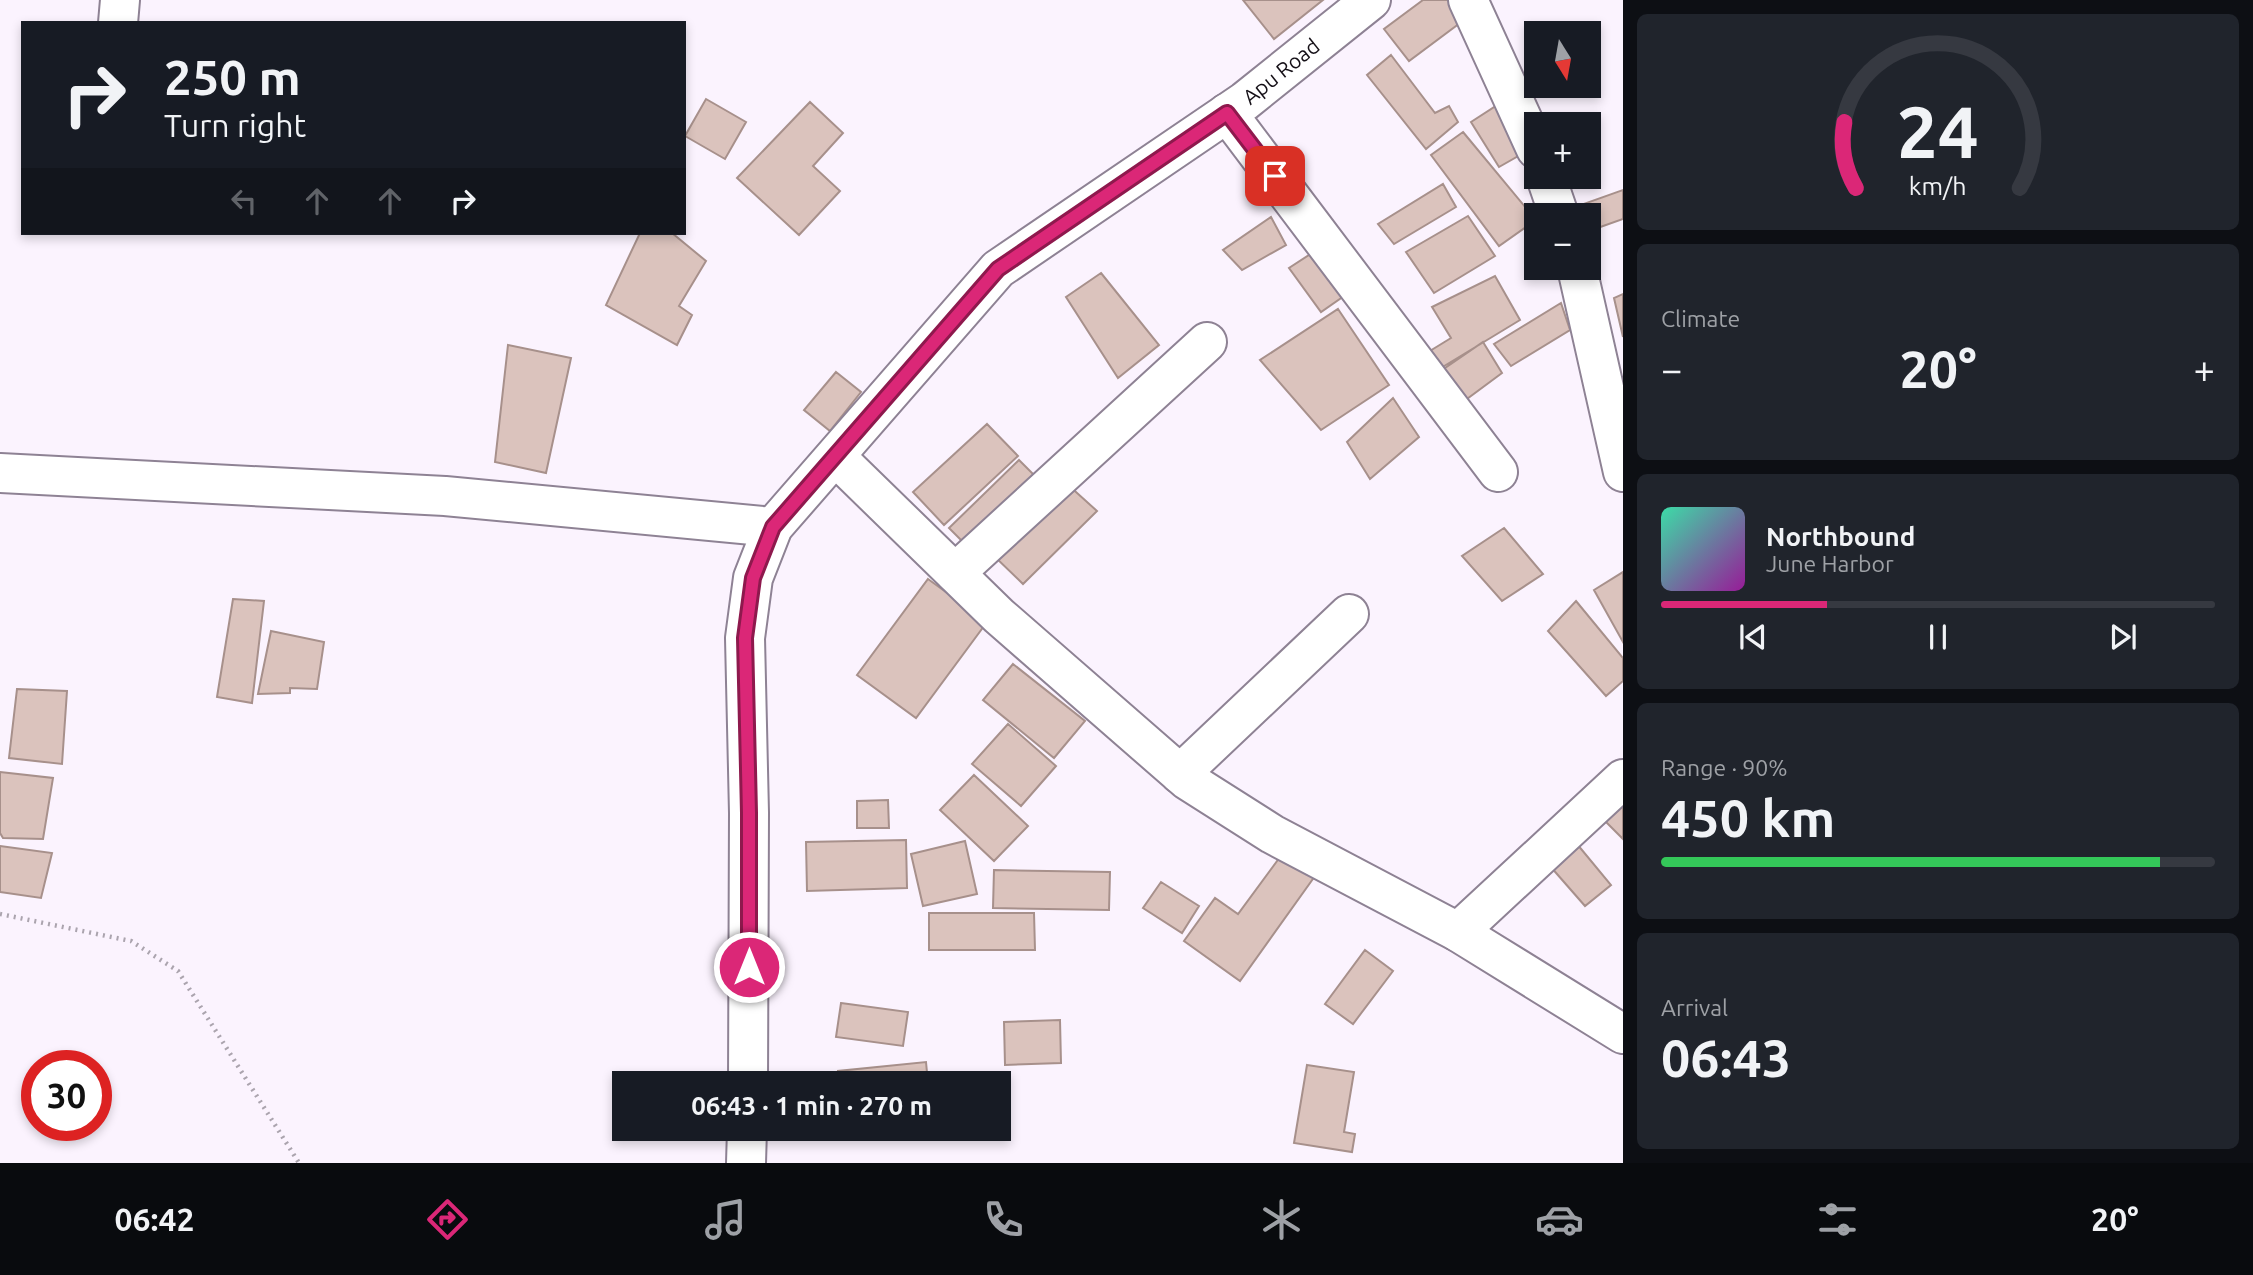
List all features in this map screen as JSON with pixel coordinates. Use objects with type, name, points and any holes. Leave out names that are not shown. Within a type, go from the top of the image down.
[{"type":"street","points":[[118,21],[120,0]]},
{"type":"street","name":"Apu Road","points":[[748,1071],[749,813],[745,638],[753,578],[773,527],[998,269],[1227,113],[1371,0]]},
{"type":"street","points":[[1468,0],[1524,123]]},
{"type":"street","points":[[1227,113],[1498,472]]},
{"type":"street","points":[[1580,280],[1623,471]]},
{"type":"street","points":[[955,573],[1207,342]]},
{"type":"street","points":[[836,457],[999,616],[1180,774],[1272,834],[1458,932],[1623,1034]]},
{"type":"street","points":[[0,473],[444,496],[773,527]]},
{"type":"street","points":[[1180,774],[1349,614]]},
{"type":"street","points":[[1458,932],[1623,779]]},
{"type":"street","points":[[746,1163],[747,1141]]},
{"type":"path","points":[[0,914],[131,940],[178,971],[299,1163]]},
{"type":"building","points":[[1243,0],[1323,0],[1274,39]]},
{"type":"building","points":[[1423,0],[1451,0],[1464,20],[1409,61],[1384,29]]},
{"type":"building","points":[[1391,55],[1435,113],[1449,106],[1458,122],[1426,149],[1367,75]]},
{"type":"building","points":[[706,99],[746,122],[725,159],[686,134]]},
{"type":"building","points":[[810,102],[843,133],[813,166],[840,191],[799,235],[737,178]]},
{"type":"building","points":[[1502,102],[1524,141],[1524,153],[1499,167],[1471,122]]},
{"type":"building","points":[[1463,132],[1524,206],[1524,228],[1499,246],[1431,155]]},
{"type":"building","points":[[1443,184],[1456,207],[1394,244],[1378,224]]},
{"type":"building","points":[[1623,190],[1623,219],[1601,227],[1601,203],[1586,203]]},
{"type":"building","points":[[1468,216],[1495,256],[1434,293],[1406,252]]},
{"type":"building","points":[[1271,217],[1286,245],[1242,270],[1223,250]]},
{"type":"building","points":[[639,235],[674,235],[706,261],[679,306],[692,315],[677,345],[606,305]]},
{"type":"building","points":[[1312,253],[1344,296],[1321,312],[1289,268]]},
{"type":"building","points":[[1101,273],[1159,345],[1118,378],[1066,297]]},
{"type":"building","points":[[1495,276],[1520,320],[1436,371],[1425,354],[1451,338],[1432,307]]},
{"type":"building","points":[[1623,294],[1623,337],[1614,298]]},
{"type":"building","points":[[1561,303],[1570,330],[1511,366],[1494,344]]},
{"type":"building","points":[[1338,309],[1389,385],[1321,430],[1260,360]]},
{"type":"building","points":[[1483,342],[1502,373],[1452,410],[1432,377]]},
{"type":"building","points":[[508,345],[571,358],[546,473],[495,462]]},
{"type":"building","points":[[836,372],[861,392],[830,431],[804,410]]},
{"type":"building","points":[[1393,398],[1419,437],[1370,479],[1347,442]]},
{"type":"building","points":[[987,424],[1018,456],[944,525],[913,492]]},
{"type":"building","points":[[1019,460],[1038,479],[968,547],[949,528]]},
{"type":"building","points":[[1066,483],[1097,511],[1023,584],[992,554]]},
{"type":"building","points":[[1504,528],[1543,574],[1502,601],[1462,556]]},
{"type":"building","points":[[1623,572],[1623,642],[1594,590]]},
{"type":"building","points":[[928,579],[987,622],[916,718],[857,675]]},
{"type":"building","points":[[233,599],[264,601],[252,703],[217,697]]},
{"type":"building","points":[[1576,601],[1623,658],[1623,681],[1606,696],[1548,631]]},
{"type":"building","points":[[271,631],[324,642],[317,689],[290,688],[290,693],[258,694]]},
{"type":"building","points":[[1013,664],[1085,721],[1054,758],[983,700]]},
{"type":"building","points":[[17,689],[67,691],[62,764],[9,758]]},
{"type":"building","points":[[1008,724],[1056,766],[1021,806],[972,764]]},
{"type":"building","points":[[0,772],[53,778],[43,839],[3,838],[0,833]]},
{"type":"building","points":[[974,775],[1028,826],[994,861],[940,810]]},
{"type":"building","points":[[888,800],[889,828],[857,828],[857,801]]},
{"type":"building","points":[[1623,803],[1623,839],[1605,821]]},
{"type":"building","points":[[906,840],[907,888],[807,891],[806,842]]},
{"type":"building","points":[[965,841],[977,894],[923,906],[911,854]]},
{"type":"building","points":[[1577,844],[1611,885],[1585,906],[1550,866]]},
{"type":"building","points":[[0,846],[52,853],[41,898],[0,892]]},
{"type":"building","points":[[1283,853],[1315,876],[1240,981],[1184,941],[1215,898],[1238,914]]},
{"type":"building","points":[[994,870],[1110,872],[1109,910],[993,908]]},
{"type":"building","points":[[1161,882],[1199,906],[1182,933],[1143,908]]},
{"type":"building","points":[[929,913],[1034,913],[1035,950],[929,950]]},
{"type":"building","points":[[1365,950],[1393,971],[1353,1024],[1325,1004]]},
{"type":"building","points":[[841,1003],[908,1012],[903,1046],[836,1037]]},
{"type":"building","points":[[1060,1020],[1061,1063],[1005,1065],[1004,1022]]},
{"type":"building","points":[[926,1062],[927,1071],[838,1071]]},
{"type":"building","points":[[1307,1065],[1354,1072],[1344,1132],[1355,1134],[1352,1152],[1294,1143]]},
{"type":"route","points":[[749,967],[745,638],[753,578],[773,527],[998,269],[1227,113],[1275,176]]}]
